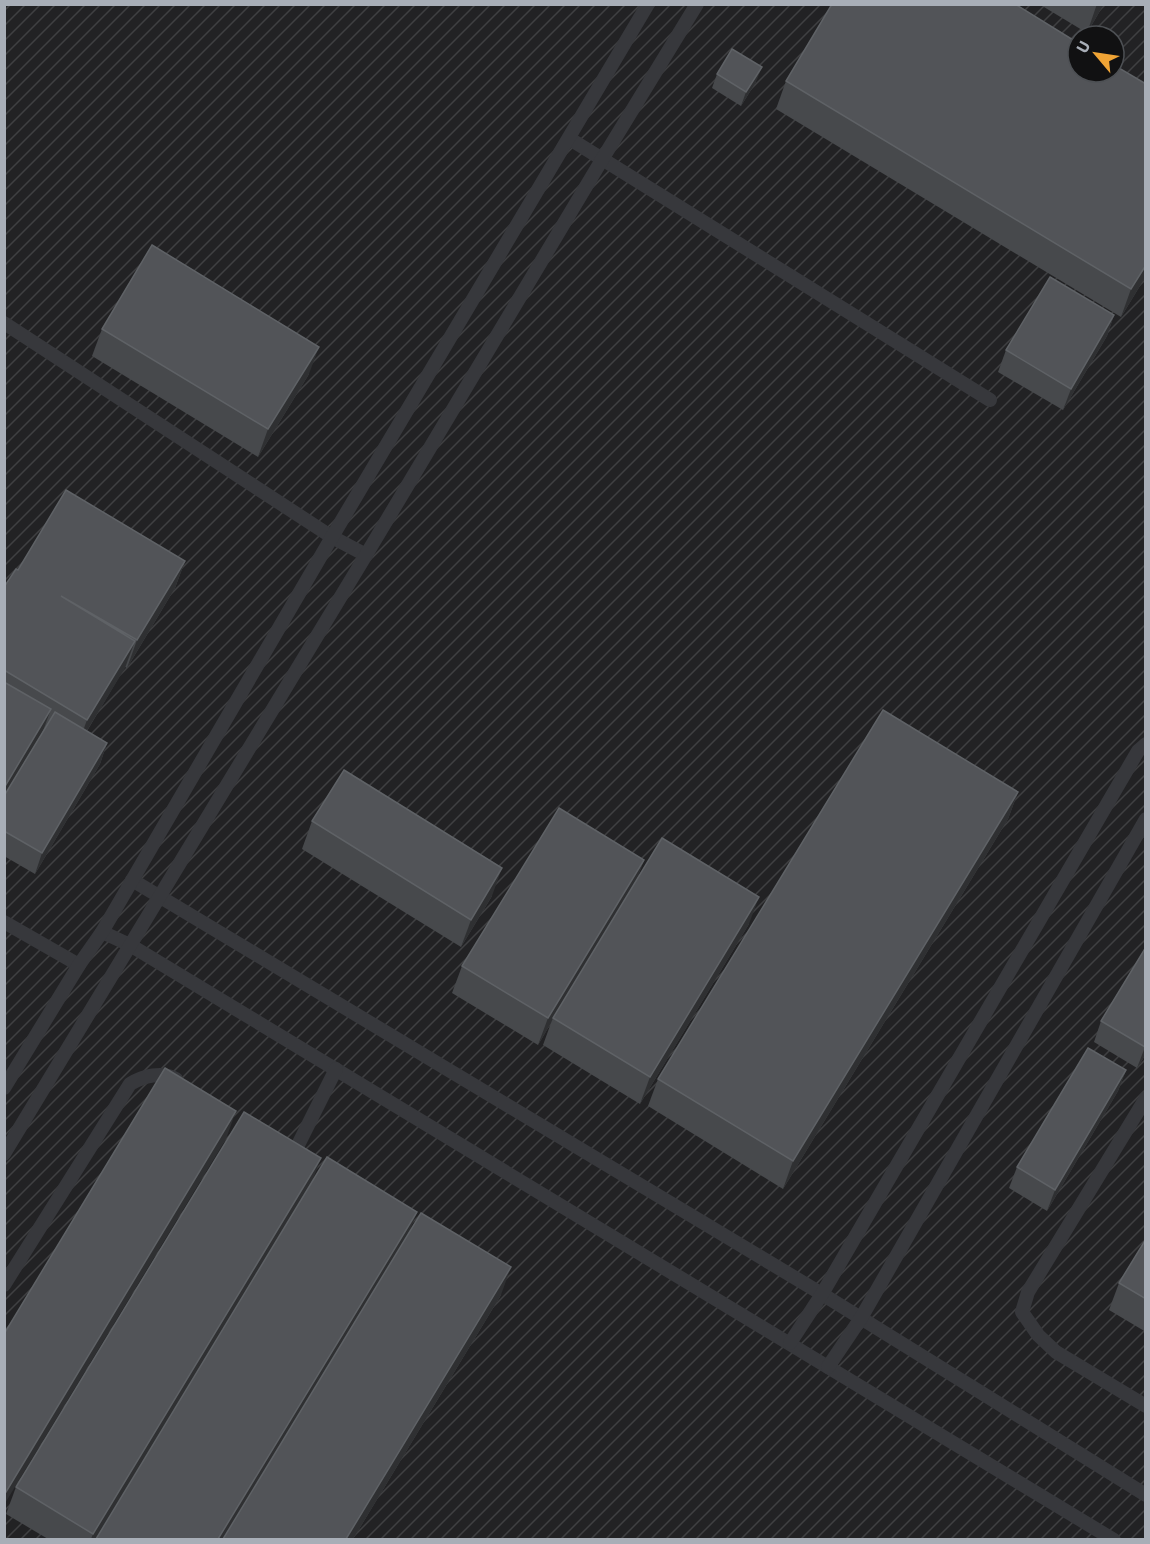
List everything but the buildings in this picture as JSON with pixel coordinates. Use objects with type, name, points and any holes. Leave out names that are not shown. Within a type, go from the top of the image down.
[{"type":"lane","points":[[4,1088],[79,965],[102,932],[332,537],[648,4]]},
{"type":"lane","points":[[4,1154],[697,4]]},
{"type":"lane","points":[[570,139],[990,400]]},
{"type":"lane","points":[[4,323],[332,537],[366,555]]},
{"type":"lane","points":[[790,1343],[822,1294],[1132,761],[1146,744]]},
{"type":"lane","points":[[828,1367],[861,1318],[1146,819]]},
{"type":"lane","points":[[132,880],[822,1294],[1146,1495]]},
{"type":"lane","points":[[4,922],[79,965]]},
{"type":"lane","points":[[102,932],[130,945],[1114,1539]]},
{"type":"lane","points":[[296,1149],[336,1069]]},
{"type":"lane","points":[[4,1285],[130,1084],[140,1078],[161,1076],[172,1077],[192,1089]]},
{"type":"lane","points":[[1146,1098],[1028,1292],[1022,1311],[1038,1335],[1056,1352],[1146,1406]]},
{"type":"shaded area","points":[[5,5],[1145,5],[1145,1539],[5,1539]]}]
